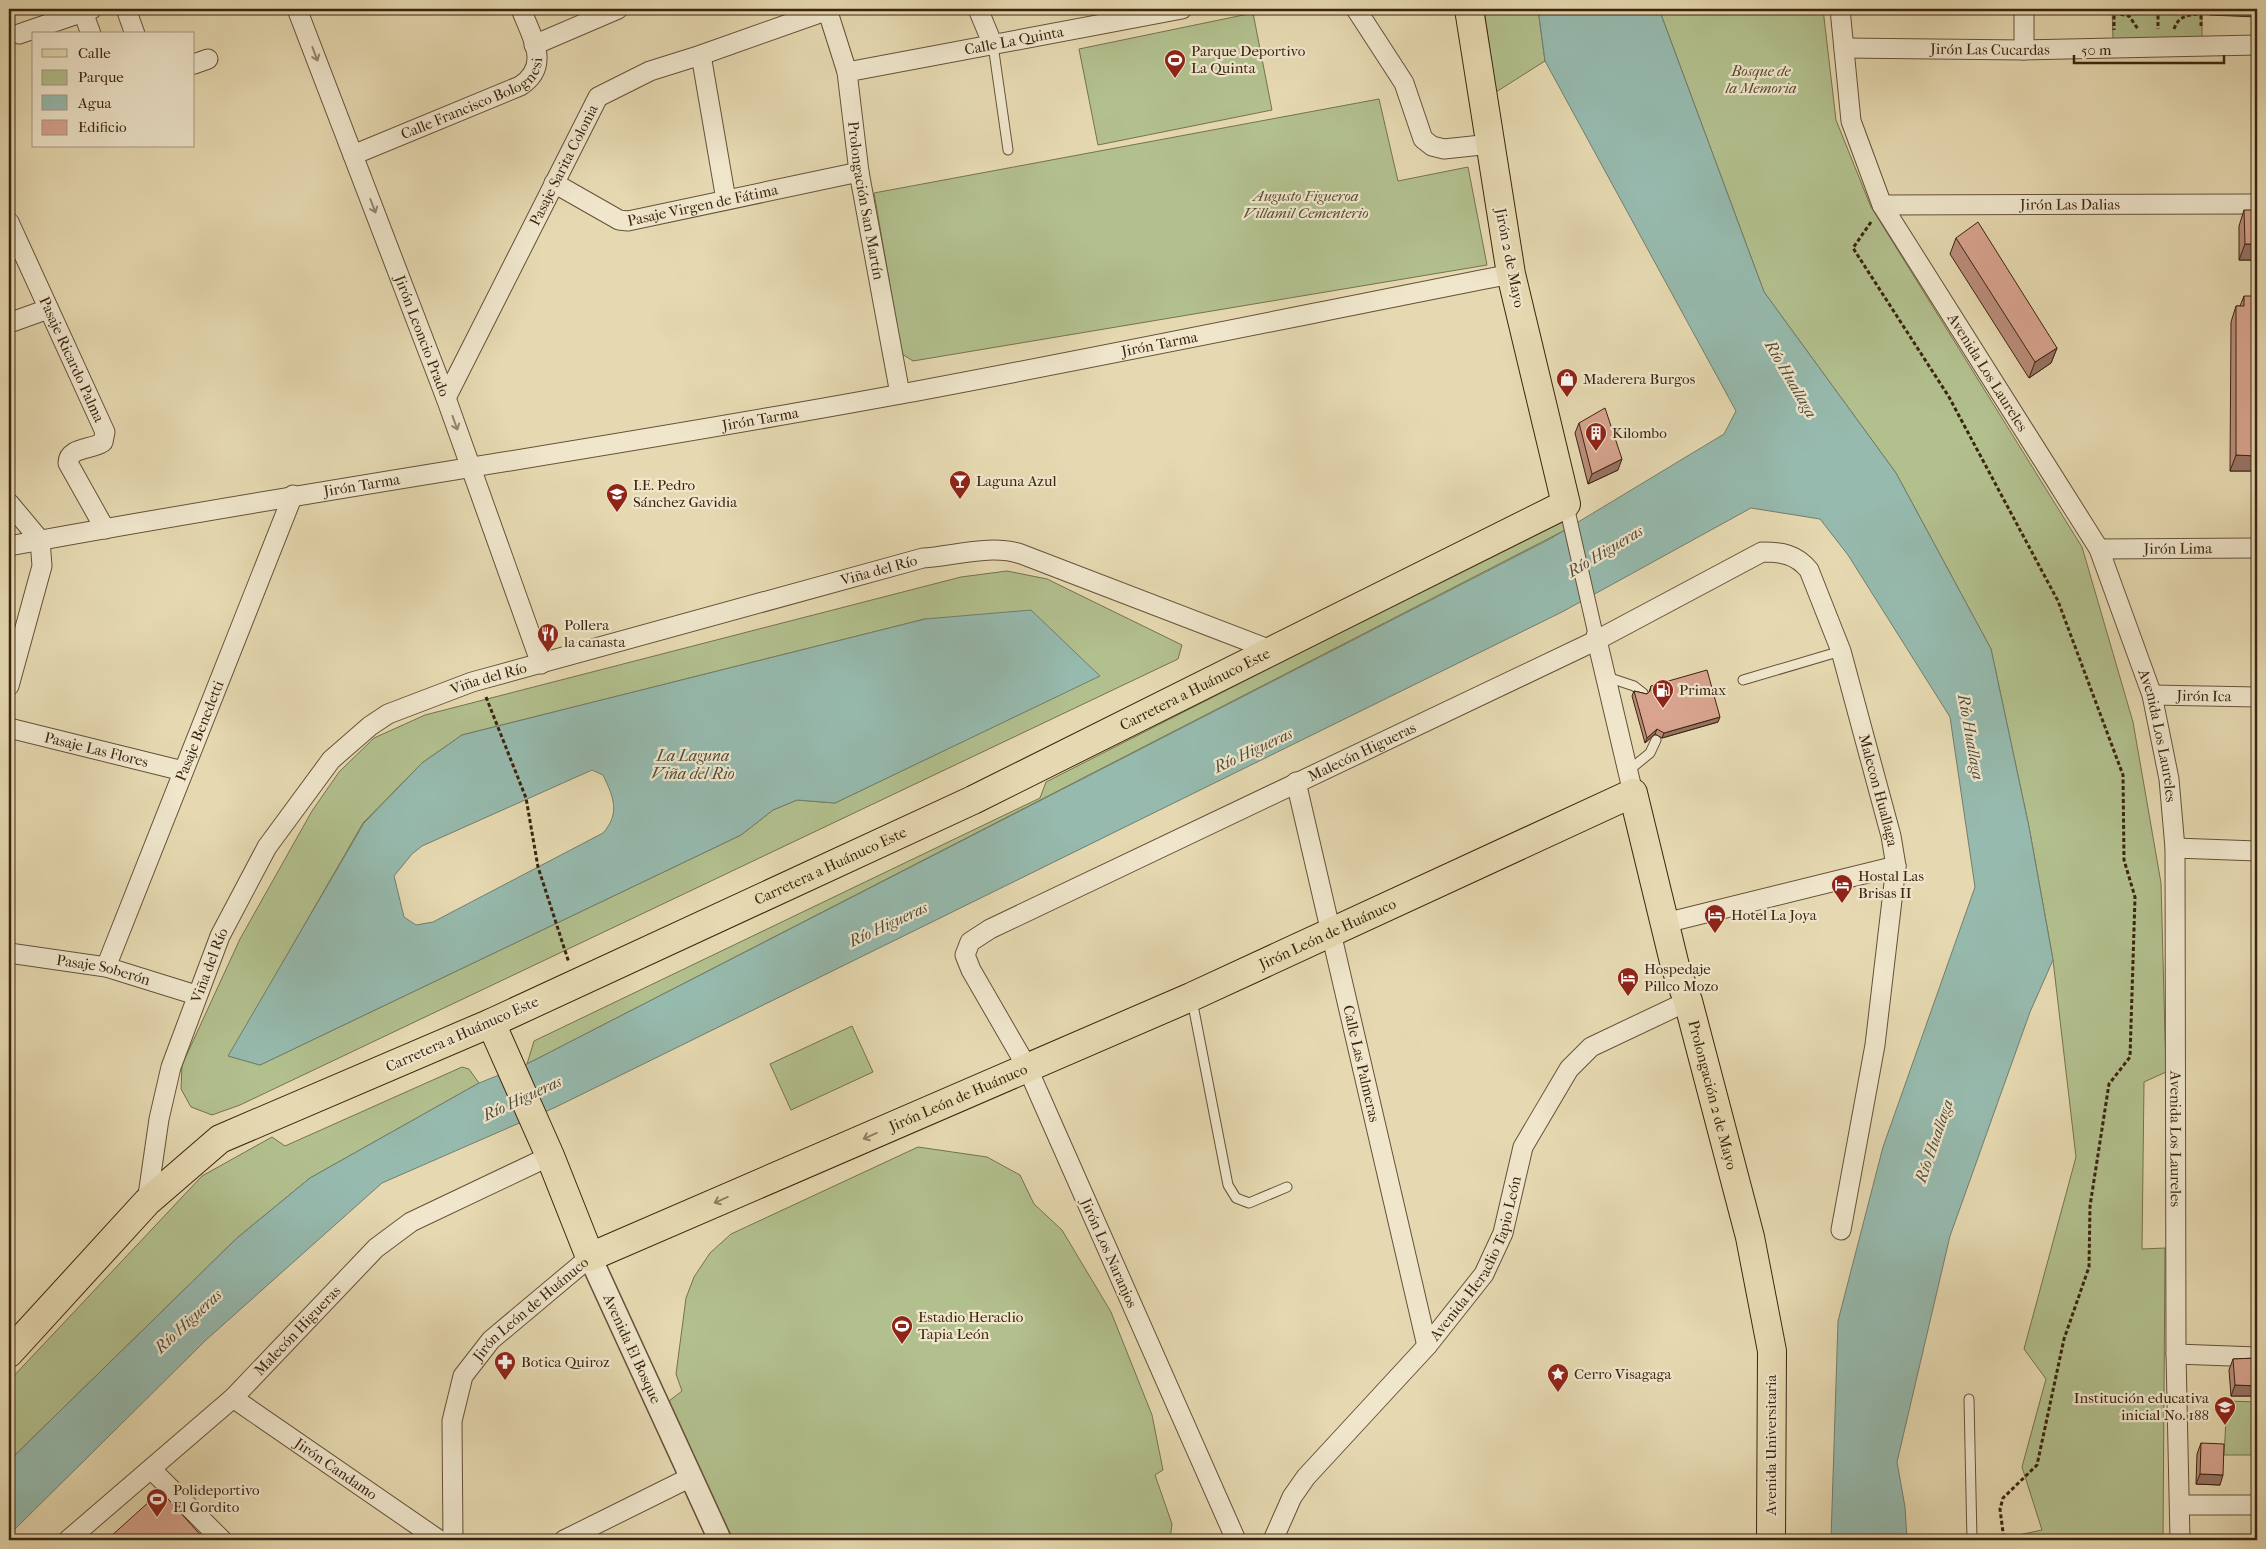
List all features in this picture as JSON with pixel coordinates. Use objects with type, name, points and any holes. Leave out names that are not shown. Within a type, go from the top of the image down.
[{"type":"main road","name":"Jirón 2 de Mayo","points":[[1469,9],[1511,274],[1568,513]]},
{"type":"main road","name":"Carretera a Huánuco Este","points":[[9,1353],[148,1202],[220,1139],[491,1023],[973,800],[1271,650],[1568,513]]},
{"type":"main road","name":"Prolongación 2 de Mayo","points":[[1630,782],[1675,966],[1688,1001],[1750,1237],[1772,1351]]},
{"type":"main road","name":"Jirón León de Huánuco","points":[[590,1258],[1191,997],[1333,933],[1630,782]]},
{"type":"main road","name":"Avenida El Bosque","points":[[491,1023],[546,1146],[590,1258]]},
{"type":"main road","name":"Avenida Universitaria","points":[[1771,1540],[1772,1351]]},
{"type":"street","points":[[126,9],[134,32]]},
{"type":"street","name":"Jirón Leoncio Prado","points":[[297,9],[446,398],[541,664]]},
{"type":"street","name":"Calle Francisco Bolognesi","points":[[353,155],[520,86],[532,78],[537,67],[538,55],[521,9]]},
{"type":"street","points":[[534,45],[618,9]]},
{"type":"street","name":"Pasaje Sarita Colonia","points":[[446,398],[598,97],[650,71],[701,55],[827,9]]},
{"type":"street","name":"Prolongación San Martín","points":[[827,9],[847,72],[859,172],[900,394]]},
{"type":"street","points":[[978,9],[993,45]]},
{"type":"street","name":"Calle La Quinta","points":[[847,72],[993,45],[1148,12],[1182,9]]},
{"type":"street","points":[[1356,9],[1404,83],[1423,139],[1432,146],[1444,149],[1490,144]]},
{"type":"street","name":"Avenida Los Laureles","points":[[1840,9],[1851,121],[1882,205],[2099,549],[2152,695],[2169,779],[2176,848],[2176,1354],[2180,1540]]},
{"type":"street","points":[[2024,9],[2024,50]]},
{"type":"street","points":[[19,34],[88,10],[92,32]]},
{"type":"street","name":"Jirón Las Cucardas","points":[[1844,48],[2024,50],[2257,45]]},
{"type":"street","points":[[701,55],[726,200]]},
{"type":"street","name":"Pasaje Virgen de Fátima","points":[[554,183],[619,220],[628,221],[859,172]]},
{"type":"street","name":"Jirón Las Dalias","points":[[1882,205],[2257,204]]},
{"type":"street","name":"Pasaje Ricardo Palma","points":[[9,222],[105,432],[103,442],[72,453],[68,458],[68,463],[105,529]]},
{"type":"street","name":"Jirón Tarma","points":[[9,546],[294,495],[472,468],[900,394],[1511,274]]},
{"type":"street","points":[[9,323],[48,309]]},
{"type":"street","name":"Pasaje Benedetti","points":[[106,967],[294,495]]},
{"type":"street","points":[[9,503],[40,540],[42,566],[40,581],[9,686]]},
{"type":"street","points":[[1568,513],[1596,636]]},
{"type":"street","name":"Jirón Lima","points":[[2099,549],[2257,548]]},
{"type":"street","name":"Viña del Río","points":[[148,1202],[159,1119],[171,1067],[196,995],[220,936],[267,847],[331,760],[370,726],[388,714],[480,680],[923,558],[1008,550],[1271,650]]},
{"type":"street","name":"Malecón Higueras","points":[[972,970],[965,955],[970,942],[990,929],[1596,636],[1762,552],[1782,552]]},
{"type":"street","name":"Malecon Huallaga","points":[[1782,552],[1802,562],[1809,570],[1841,651],[1891,836],[1896,866],[1875,1045],[1841,1230]]},
{"type":"street","name":"Prolongación 2 de Mayo","points":[[1596,636],[1630,782]]},
{"type":"street","name":"Jirón Ica","points":[[2152,695],[2257,696]]},
{"type":"street","name":"Pasaje Las Flores","points":[[9,728],[183,771]]},
{"type":"street","name":"Calle Las Palmeras","points":[[1296,782],[1333,933],[1427,1346]]},
{"type":"street","points":[[2176,848],[2257,850]]},
{"type":"street","points":[[1664,923],[1896,866]]},
{"type":"street","name":"Pasaje Soberón","points":[[9,953],[106,967],[196,995]]},
{"type":"street","name":"Jirón Los Naranjos","points":[[972,970],[1027,1067],[1236,1540]]},
{"type":"street","name":"Avenida Heraclio Tapio León","points":[[1273,1540],[1292,1496],[1306,1477],[1427,1346],[1484,1274],[1503,1233],[1523,1147],[1569,1069],[1591,1047],[1688,1001]]},
{"type":"street","name":"Malecón Higueras","points":[[68,1540],[152,1470],[233,1398],[376,1248],[411,1222],[546,1146]]},
{"type":"street","name":"Avenida El Bosque","points":[[590,1258],[720,1540]]},
{"type":"street","name":"Jirón León de Huánuco","points":[[454,1540],[452,1422],[463,1376],[491,1340],[590,1258]]},
{"type":"street","points":[[2176,1354],[2257,1357]]},
{"type":"street","name":"Jirón Candamo","points":[[233,1398],[439,1540]]},
{"type":"street","points":[[152,1470],[222,1540]]},
{"type":"street","points":[[564,1540],[692,1477]]},
{"type":"street","points":[[2180,1505],[2257,1505]]},
{"type":"lane","points":[[993,45],[1008,150]]},
{"type":"lane","points":[[1743,680],[1841,651]]},
{"type":"lane","points":[[1605,677],[1634,686],[1642,693]]},
{"type":"lane","points":[[1630,782],[1650,753],[1656,740]]},
{"type":"lane","points":[[1191,997],[1228,1185],[1236,1198],[1248,1203],[1287,1187]]},
{"type":"lane","points":[[1969,1399],[1972,1540]]},
{"type":"path","points":[[2158,9],[2158,35]]},
{"type":"path","points":[[2114,13],[2129,16],[2136,23],[2138,35]]},
{"type":"path","points":[[2175,35],[2176,25],[2182,17],[2201,14]]},
{"type":"path","points":[[1882,205],[1853,248],[1949,396],[2058,601],[2123,775],[2124,860],[2136,897],[2130,1057],[2109,1084],[2090,1206],[2089,1267],[2064,1339],[2037,1465],[2003,1498],[2000,1509],[2004,1540]]},
{"type":"path","points":[[480,680],[526,798],[538,867],[575,983]]},
{"type":"green space","points":[[1484,9],[1538,9],[1545,61],[1496,92]]},
{"type":"green space","name":"Bosque de la Memoria","points":[[1659,9],[1823,9],[1836,120],[1871,207],[2082,547],[2133,722],[2161,883],[2166,1072],[2144,1082],[2142,1249],[2165,1248],[2163,1540],[2010,1540],[2009,1537],[2042,1530],[2022,1467],[2046,1379],[2024,1349],[2076,1157],[2053,960],[2029,827],[1991,649],[1896,473],[1764,292]]},
{"type":"green space","points":[[2112,9],[2202,9],[2202,37],[2113,39]]},
{"type":"green space","name":"Parque Deportivo La Quinta","points":[[1253,13],[1272,110],[1098,145],[1079,49]]},
{"type":"green space","name":"Augusto Figueroa Villamil Cementerio","points":[[1379,99],[1398,181],[1468,167],[1487,265],[913,361],[902,354],[874,193]]},
{"type":"green space","points":[[1561,520],[1571,527],[527,1064],[534,1041],[1040,798],[1046,782]]},
{"type":"green space","points":[[1007,571],[1047,579],[1182,645],[1178,659],[240,1105],[212,1115],[191,1107],[181,1089],[182,1065],[240,939],[312,811],[339,772],[374,738],[425,715],[961,577]],"holes":[[[925,619],[1099,676],[835,803],[797,800],[773,810],[741,835],[260,1065],[229,1056],[363,823],[422,763],[462,735]]]},
{"type":"green space","points":[[852,1026],[873,1072],[791,1110],[770,1064]]},
{"type":"green space","points":[[462,1067],[469,1069],[479,1083],[310,1178],[237,1238],[10,1460],[9,1381],[202,1176],[272,1137],[285,1146]]},
{"type":"green space","name":"Estadio Heraclio Tapia León","points":[[918,1147],[987,1157],[1020,1175],[1034,1204],[1062,1230],[1111,1312],[1152,1415],[1163,1470],[1155,1475],[1172,1524],[1170,1540],[730,1540],[669,1401],[682,1391],[676,1374],[686,1298],[694,1277],[710,1253],[731,1234]]},
{"type":"green space","points":[[2227,1401],[2257,1402],[2257,1455],[2224,1455]]},
{"type":"water","points":[[1538,9],[1659,9],[1764,292],[1896,473],[1991,649],[2029,827],[2053,960],[2030,1012],[1950,1236],[1897,1462],[1905,1507],[1907,1540],[1831,1540],[1838,1321],[1883,1147],[1975,887],[1950,717],[1848,555],[1820,519],[1751,508],[1562,612],[556,1107],[382,1183],[206,1340],[9,1535],[9,1461],[237,1238],[310,1178],[479,1083],[527,1064],[1550,539],[1724,434],[1736,411],[1545,61]]},
{"type":"water","name":"La Laguna Viña del Rio","points":[[1031,610],[1100,676],[835,803],[797,800],[773,810],[741,835],[260,1065],[228,1056],[364,823],[422,763],[462,735],[925,619]],"holes":[[[592,770],[603,775],[614,804],[614,811],[609,826],[603,833],[433,922],[416,925],[404,917],[394,876],[412,854],[422,846]]]},
{"type":"building","points":[[2244,210],[2257,210],[2257,244],[2245,244]]},
{"type":"building","points":[[1978,222],[2057,348],[2035,362],[1956,238]]},
{"type":"building","points":[[2244,296],[2257,296],[2257,456],[2236,455],[2236,306],[2244,306]]},
{"type":"building","name":"Kilombo","points":[[1605,408],[1622,459],[1592,474],[1579,423]]},
{"type":"building","points":[[1707,670],[1720,717],[1664,733],[1657,729],[1647,738],[1634,691],[1647,694],[1651,686]]},
{"type":"building","points":[[2257,1358],[2257,1386],[2235,1385],[2233,1359]]},
{"type":"building","points":[[2201,1443],[2224,1444],[2223,1475],[2200,1474]]},
{"type":"building","name":"Polideportivo El Gordito","points":[[161,1491],[205,1540],[111,1540],[109,1538]]},
{"type":"place","name":"Parque Deportivo La Quinta","points":[[1175,79]]},
{"type":"place","name":"Maderera Burgos","points":[[1567,398]]},
{"type":"place","name":"Kilombo","points":[[1596,452]]},
{"type":"place","name":"Laguna Azul","points":[[960,500]]},
{"type":"place","name":"I.E. Pedro Sánchez Gavidia","points":[[617,513]]},
{"type":"place","name":"Pollera la canasta","points":[[548,653]]},
{"type":"place","name":"Primax","points":[[1663,709]]},
{"type":"place","name":"Hostal Las Brisas II","points":[[1842,904]]},
{"type":"place","name":"Hotel La Joya","points":[[1715,934]]},
{"type":"place","name":"Hospedaje Pillco Mozo","points":[[1628,997]]},
{"type":"place","name":"Estadio Heraclio Tapia León","points":[[902,1345]]},
{"type":"place","name":"Botica Quiroz","points":[[505,1381]]},
{"type":"place","name":"Cerro Visagaga","points":[[1558,1393]]},
{"type":"place","name":"Institución educativa inicial No. 188","points":[[2225,1426]]},
{"type":"place","name":"Polideportivo El Gordito","points":[[157,1518]]},
{"type":"water label","name":"Río Huallaga","points":[[1791,379]]},
{"type":"water label","name":"Río Higueras","points":[[1605,551]]},
{"type":"water label","name":"Río Huallaga","points":[[1971,737]]},
{"type":"water label","name":"Río Higueras","points":[[1253,750]]},
{"type":"water label","name":"Río Higueras","points":[[888,924]]},
{"type":"water label","name":"Río Higueras","points":[[522,1098]]},
{"type":"water label","name":"Río Huallaga","points":[[1934,1141]]},
{"type":"water label","name":"Río Higueras","points":[[188,1321]]}]
